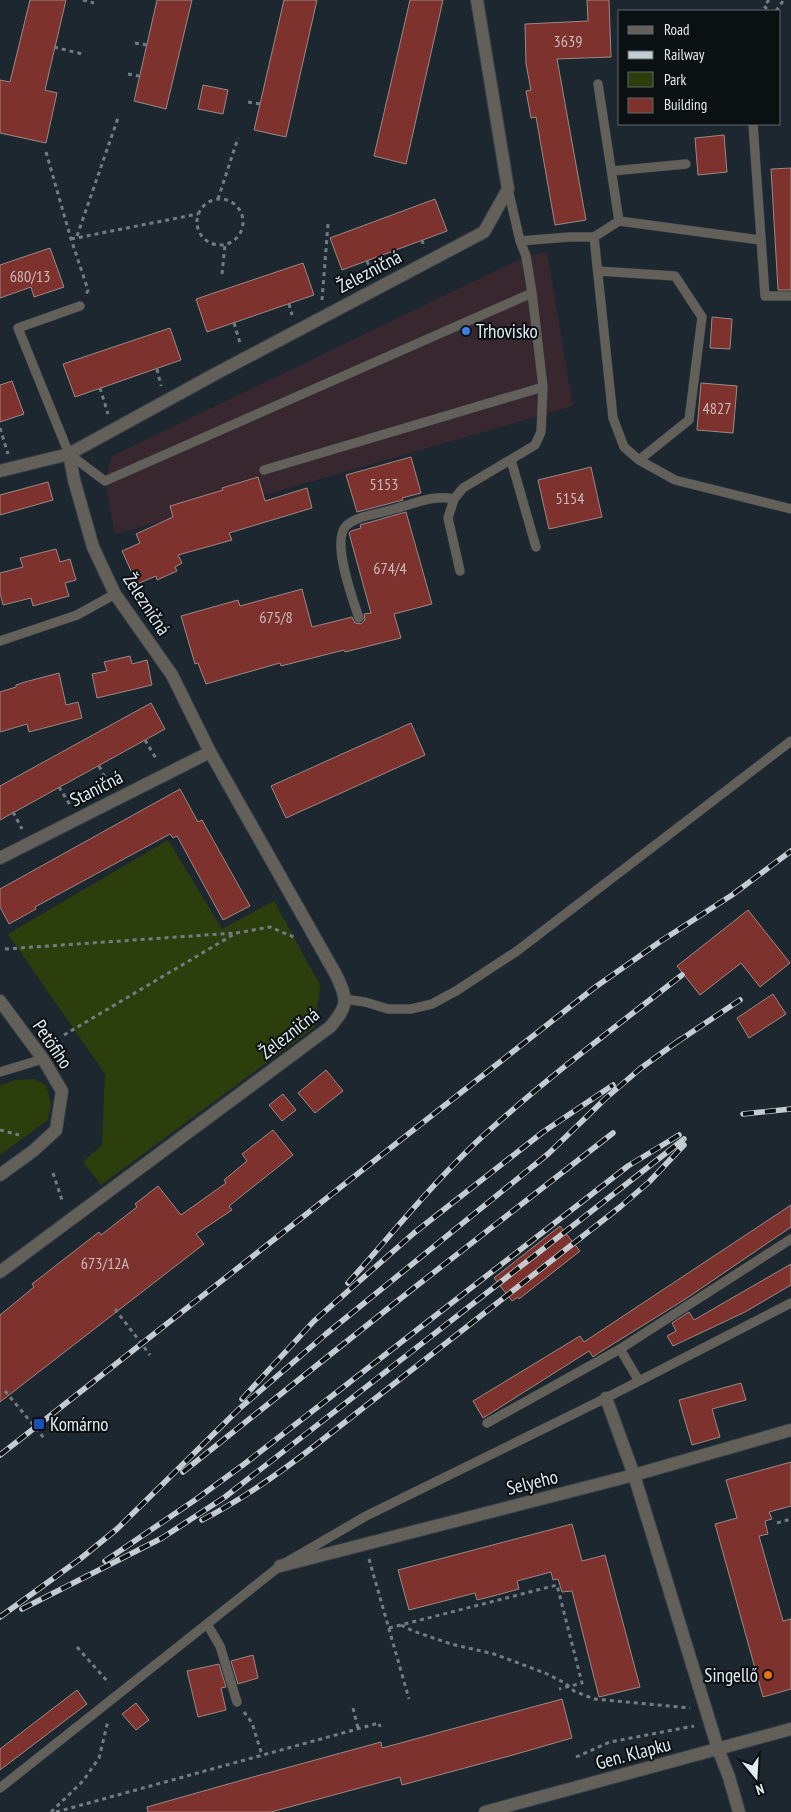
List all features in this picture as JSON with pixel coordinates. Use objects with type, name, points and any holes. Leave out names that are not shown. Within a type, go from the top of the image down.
[{"type":"street","points":[[477,0],[508,190]]},
{"type":"street","name":"Železničná","points":[[0,1272],[330,1027],[342,1012],[344,999],[335,973],[210,752],[172,675],[116,594],[93,547],[74,480],[69,454],[217,372],[484,232],[508,190]]},
{"type":"street","points":[[0,471],[69,454]]},
{"type":"street","name":"Staničná","points":[[0,858],[210,752]]},
{"type":"street","name":"Petöfiho","points":[[0,1001],[43,1059],[62,1091],[56,1130],[33,1151],[0,1175]]},
{"type":"street","points":[[606,1398],[634,1475],[718,1749],[730,1777],[739,1812]]},
{"type":"street","name":"Selyeho","points":[[280,1566],[634,1475],[791,1430]]},
{"type":"street","name":"Gen. Klapku","points":[[486,1812],[791,1729]]},
{"type":"lane","points":[[598,84],[619,221]]},
{"type":"lane","points":[[753,125],[765,296],[791,296]]},
{"type":"lane","points":[[612,171],[686,164]]},
{"type":"lane","points":[[460,571],[448,518],[454,499],[463,488],[535,445],[542,432],[543,387],[532,293],[526,256],[520,242],[508,190]]},
{"type":"lane","points":[[520,242],[569,237],[594,237],[619,221],[760,240]]},
{"type":"lane","points":[[594,237],[613,418],[624,446],[639,460],[675,480],[791,508]]},
{"type":"lane","points":[[598,271],[675,276],[702,317],[688,420],[639,460]]},
{"type":"lane","points":[[80,306],[18,328],[69,454],[106,481],[532,293]]},
{"type":"lane","points":[[264,470],[543,387]]},
{"type":"lane","points":[[512,460],[536,547]]},
{"type":"lane","points":[[359,618],[341,552],[341,536],[344,527],[356,519],[430,499],[446,497],[454,499]]},
{"type":"lane","points":[[0,642],[77,615],[116,594]]},
{"type":"lane","points":[[344,999],[365,1002],[388,1009],[411,1010],[432,1004],[456,991],[524,946],[791,741]]},
{"type":"lane","points":[[0,1072],[43,1059]]},
{"type":"lane","points":[[487,1423],[620,1349],[791,1238]]},
{"type":"lane","points":[[0,1788],[280,1566],[366,1516],[606,1398],[791,1304]]},
{"type":"lane","points":[[620,1349],[639,1381]]},
{"type":"lane","points":[[207,1624],[220,1646],[237,1702]]},
{"type":"path","points":[[83,0],[94,3]]},
{"type":"path","points":[[768,10],[764,6],[769,0]]},
{"type":"path","points":[[135,43],[147,44]]},
{"type":"path","points":[[54,47],[82,54]]},
{"type":"path","points":[[128,74],[139,76]]},
{"type":"path","points":[[248,102],[260,104]]},
{"type":"path","points":[[77,237],[118,115]]},
{"type":"path","points":[[218,199],[238,138]]},
{"type":"path","points":[[46,152],[88,290],[80,306]]},
{"type":"path","points":[[218,199],[228,201],[236,206],[242,214],[243,224],[240,233],[234,241],[224,245],[215,245],[206,241],[199,233],[197,224],[198,214],[206,204],[218,199]]},
{"type":"path","points":[[71,239],[198,214]]},
{"type":"path","points":[[322,306],[328,224]]},
{"type":"path","points":[[222,274],[224,245]]},
{"type":"path","points":[[367,261],[374,280]]},
{"type":"path","points":[[289,304],[293,320]]},
{"type":"path","points":[[234,323],[241,346]]},
{"type":"path","points":[[157,369],[162,387]]},
{"type":"path","points":[[100,388],[108,414]]},
{"type":"path","points":[[0,428],[9,455]]},
{"type":"path","points":[[145,740],[165,774]]},
{"type":"path","points":[[99,766],[116,799]]},
{"type":"path","points":[[59,787],[78,818]]},
{"type":"path","points":[[5,949],[236,933],[270,927],[303,941]]},
{"type":"path","points":[[64,1035],[236,933]]},
{"type":"path","points":[[0,1130],[19,1135]]},
{"type":"path","points":[[53,1173],[63,1203]]},
{"type":"path","points":[[115,1309],[150,1355]]},
{"type":"path","points":[[5,1391],[44,1438]]},
{"type":"path","points":[[778,1523],[791,1519]]},
{"type":"path","points":[[365,1544],[409,1699]]},
{"type":"path","points":[[389,1628],[557,1585],[582,1683],[559,1689]]},
{"type":"path","points":[[401,1625],[451,1644],[494,1654],[545,1673],[574,1691],[594,1700],[705,1708]]},
{"type":"path","points":[[76,1647],[118,1693]]},
{"type":"path","points":[[237,1702],[252,1723],[262,1755]]},
{"type":"path","points":[[51,1812],[84,1781],[99,1758],[110,1714],[106,1703]]},
{"type":"path","points":[[353,1708],[358,1728]]},
{"type":"path","points":[[56,1812],[358,1728],[379,1723],[380,1727]]},
{"type":"path","points":[[576,1757],[610,1742],[710,1723]]},
{"type":"shaded area","name":"Trhovisko","points":[[547,252],[573,406],[174,521],[163,521],[115,534],[105,481],[112,456],[526,256]]},
{"type":"green space","points":[[168,840],[222,929],[274,901],[320,985],[315,1027],[101,1185],[83,1162],[102,1145],[105,1074],[8,934]]},
{"type":"green space","points":[[34,1079],[46,1085],[51,1104],[48,1120],[0,1155],[0,1086],[15,1080]]},
{"type":"building","points":[[30,0],[66,0],[45,90],[57,93],[46,143],[0,133],[0,80],[10,82]]},
{"type":"building","points":[[157,0],[192,0],[166,109],[134,101]]},
{"type":"building","points":[[284,0],[317,0],[286,137],[254,130]]},
{"type":"building","points":[[410,0],[443,0],[406,164],[374,156]]},
{"type":"building","points":[[587,0],[609,0],[611,57],[557,59],[586,220],[555,225],[536,117],[531,118],[526,91],[531,90],[526,64],[525,24],[588,21]]},
{"type":"building","points":[[203,85],[228,90],[223,114],[198,109]]},
{"type":"building","points":[[724,135],[727,172],[698,175],[695,138]]},
{"type":"building","points":[[791,168],[791,290],[778,290],[771,169]]},
{"type":"building","points":[[435,199],[447,231],[342,270],[330,238]]},
{"type":"building","points":[[50,248],[64,287],[34,297],[31,287],[0,298],[0,265]]},
{"type":"building","points":[[303,263],[314,295],[207,332],[196,299]]},
{"type":"building","points":[[712,317],[732,319],[730,349],[710,348]]},
{"type":"building","points":[[170,328],[181,360],[75,397],[63,364]]},
{"type":"building","points":[[12,381],[24,414],[0,422],[0,385]]},
{"type":"building","points":[[701,383],[737,386],[733,433],[697,430]]},
{"type":"building","points":[[411,457],[421,493],[402,498],[403,500],[357,512],[346,475]]},
{"type":"building","points":[[591,467],[602,517],[549,529],[538,480]]},
{"type":"building","points":[[258,477],[265,501],[307,488],[312,508],[229,533],[232,540],[178,555],[182,563],[175,567],[177,571],[157,580],[156,576],[137,584],[122,551],[140,543],[136,534],[173,517],[170,506]]},
{"type":"building","points":[[48,482],[53,500],[0,515],[0,495]]},
{"type":"building","points":[[406,512],[432,604],[394,614],[401,638],[281,666],[280,663],[206,684],[198,663],[195,664],[181,616],[238,600],[240,606],[302,589],[312,627],[352,617],[355,623],[361,624],[365,620],[364,614],[371,613],[349,533],[361,528],[360,525]]},
{"type":"building","points":[[56,549],[60,562],[70,559],[76,580],[65,583],[69,596],[33,606],[31,598],[3,605],[0,593],[0,573],[23,567],[20,558]]},
{"type":"building","points":[[130,656],[132,664],[147,660],[152,685],[97,698],[92,674],[107,671],[104,662]]},
{"type":"building","points":[[59,673],[66,705],[78,702],[82,718],[29,732],[27,724],[0,732],[0,692],[25,682]]},
{"type":"building","points":[[151,703],[165,729],[0,820],[0,786]]},
{"type":"building","points":[[411,723],[425,755],[286,818],[271,786]]},
{"type":"building","points":[[180,789],[198,822],[202,820],[250,906],[223,920],[177,836],[173,838],[170,834],[35,907],[36,909],[9,924],[0,907],[0,889]]},
{"type":"building","points":[[748,910],[790,963],[760,987],[741,963],[700,995],[677,966]]},
{"type":"building","points":[[773,994],[786,1014],[749,1038],[737,1018]]},
{"type":"building","points":[[326,1070],[343,1091],[315,1113],[298,1093]]},
{"type":"building","points":[[283,1094],[296,1110],[282,1121],[269,1105]]},
{"type":"building","points":[[273,1130],[293,1155],[229,1206],[232,1210],[196,1234],[204,1244],[0,1402],[0,1315],[34,1287],[32,1284],[99,1232],[101,1235],[137,1207],[135,1204],[158,1186],[181,1215],[226,1183],[224,1180],[247,1161],[242,1154]]},
{"type":"building","points":[[791,1205],[791,1227],[687,1298],[593,1357],[589,1351],[483,1418],[473,1401],[580,1336],[584,1342]]},
{"type":"building","points":[[560,1226],[580,1251],[519,1299],[518,1297],[512,1301],[494,1278]]},
{"type":"building","points":[[791,1264],[791,1285],[745,1312],[673,1346],[667,1336],[676,1331],[672,1323],[689,1312],[694,1320]]},
{"type":"building","points":[[741,1383],[746,1400],[712,1409],[720,1437],[692,1445],[679,1400]]},
{"type":"building","points":[[791,1462],[791,1506],[769,1512],[772,1519],[765,1521],[768,1534],[759,1536],[783,1621],[791,1619],[791,1689],[763,1697],[715,1524],[737,1518],[726,1480]]},
{"type":"building","points":[[572,1524],[582,1561],[605,1555],[640,1687],[599,1697],[572,1591],[562,1592],[558,1579],[553,1580],[551,1572],[517,1581],[519,1589],[497,1595],[477,1600],[475,1593],[409,1610],[398,1570]]},
{"type":"building","points":[[253,1655],[258,1678],[238,1684],[231,1661]]},
{"type":"building","points":[[219,1664],[226,1687],[221,1688],[226,1710],[198,1717],[187,1671]]},
{"type":"building","points":[[77,1690],[87,1704],[0,1770],[0,1749]]},
{"type":"building","points":[[562,1699],[572,1738],[513,1755],[402,1785],[400,1777],[271,1812],[148,1812],[147,1807],[381,1742],[382,1748]]},
{"type":"building","points":[[136,1703],[149,1720],[136,1730],[122,1714]]},
{"type":"railway","points":[[0,1455],[594,988],[661,941],[732,895],[791,851]]},
{"type":"railway","points":[[348,1283],[431,1188],[484,1135],[557,1073],[682,975]]},
{"type":"railway","points":[[677,1042],[740,1000]]},
{"type":"railway","points":[[0,1617],[80,1559],[117,1529],[239,1409],[326,1334],[548,1154],[606,1098],[641,1068],[681,1039]]},
{"type":"railway","points":[[242,1399],[314,1321],[414,1233],[543,1132],[613,1085]]},
{"type":"railway","points":[[743,1114],[791,1109]]},
{"type":"railway","points":[[183,1472],[410,1291],[613,1133]]},
{"type":"railway","points":[[105,1561],[243,1465],[628,1166],[679,1135]]},
{"type":"railway","points":[[22,1609],[162,1538],[225,1497],[684,1139]]},
{"type":"railway","points":[[202,1520],[261,1485],[317,1444],[620,1207],[649,1182],[684,1145]]},
{"type":"place","name":"Trhovisko","points":[[466,331]]},
{"type":"place","name":"Komárno","points":[[39,1424]]},
{"type":"place","name":"Singellő","points":[[768,1675]]}]
